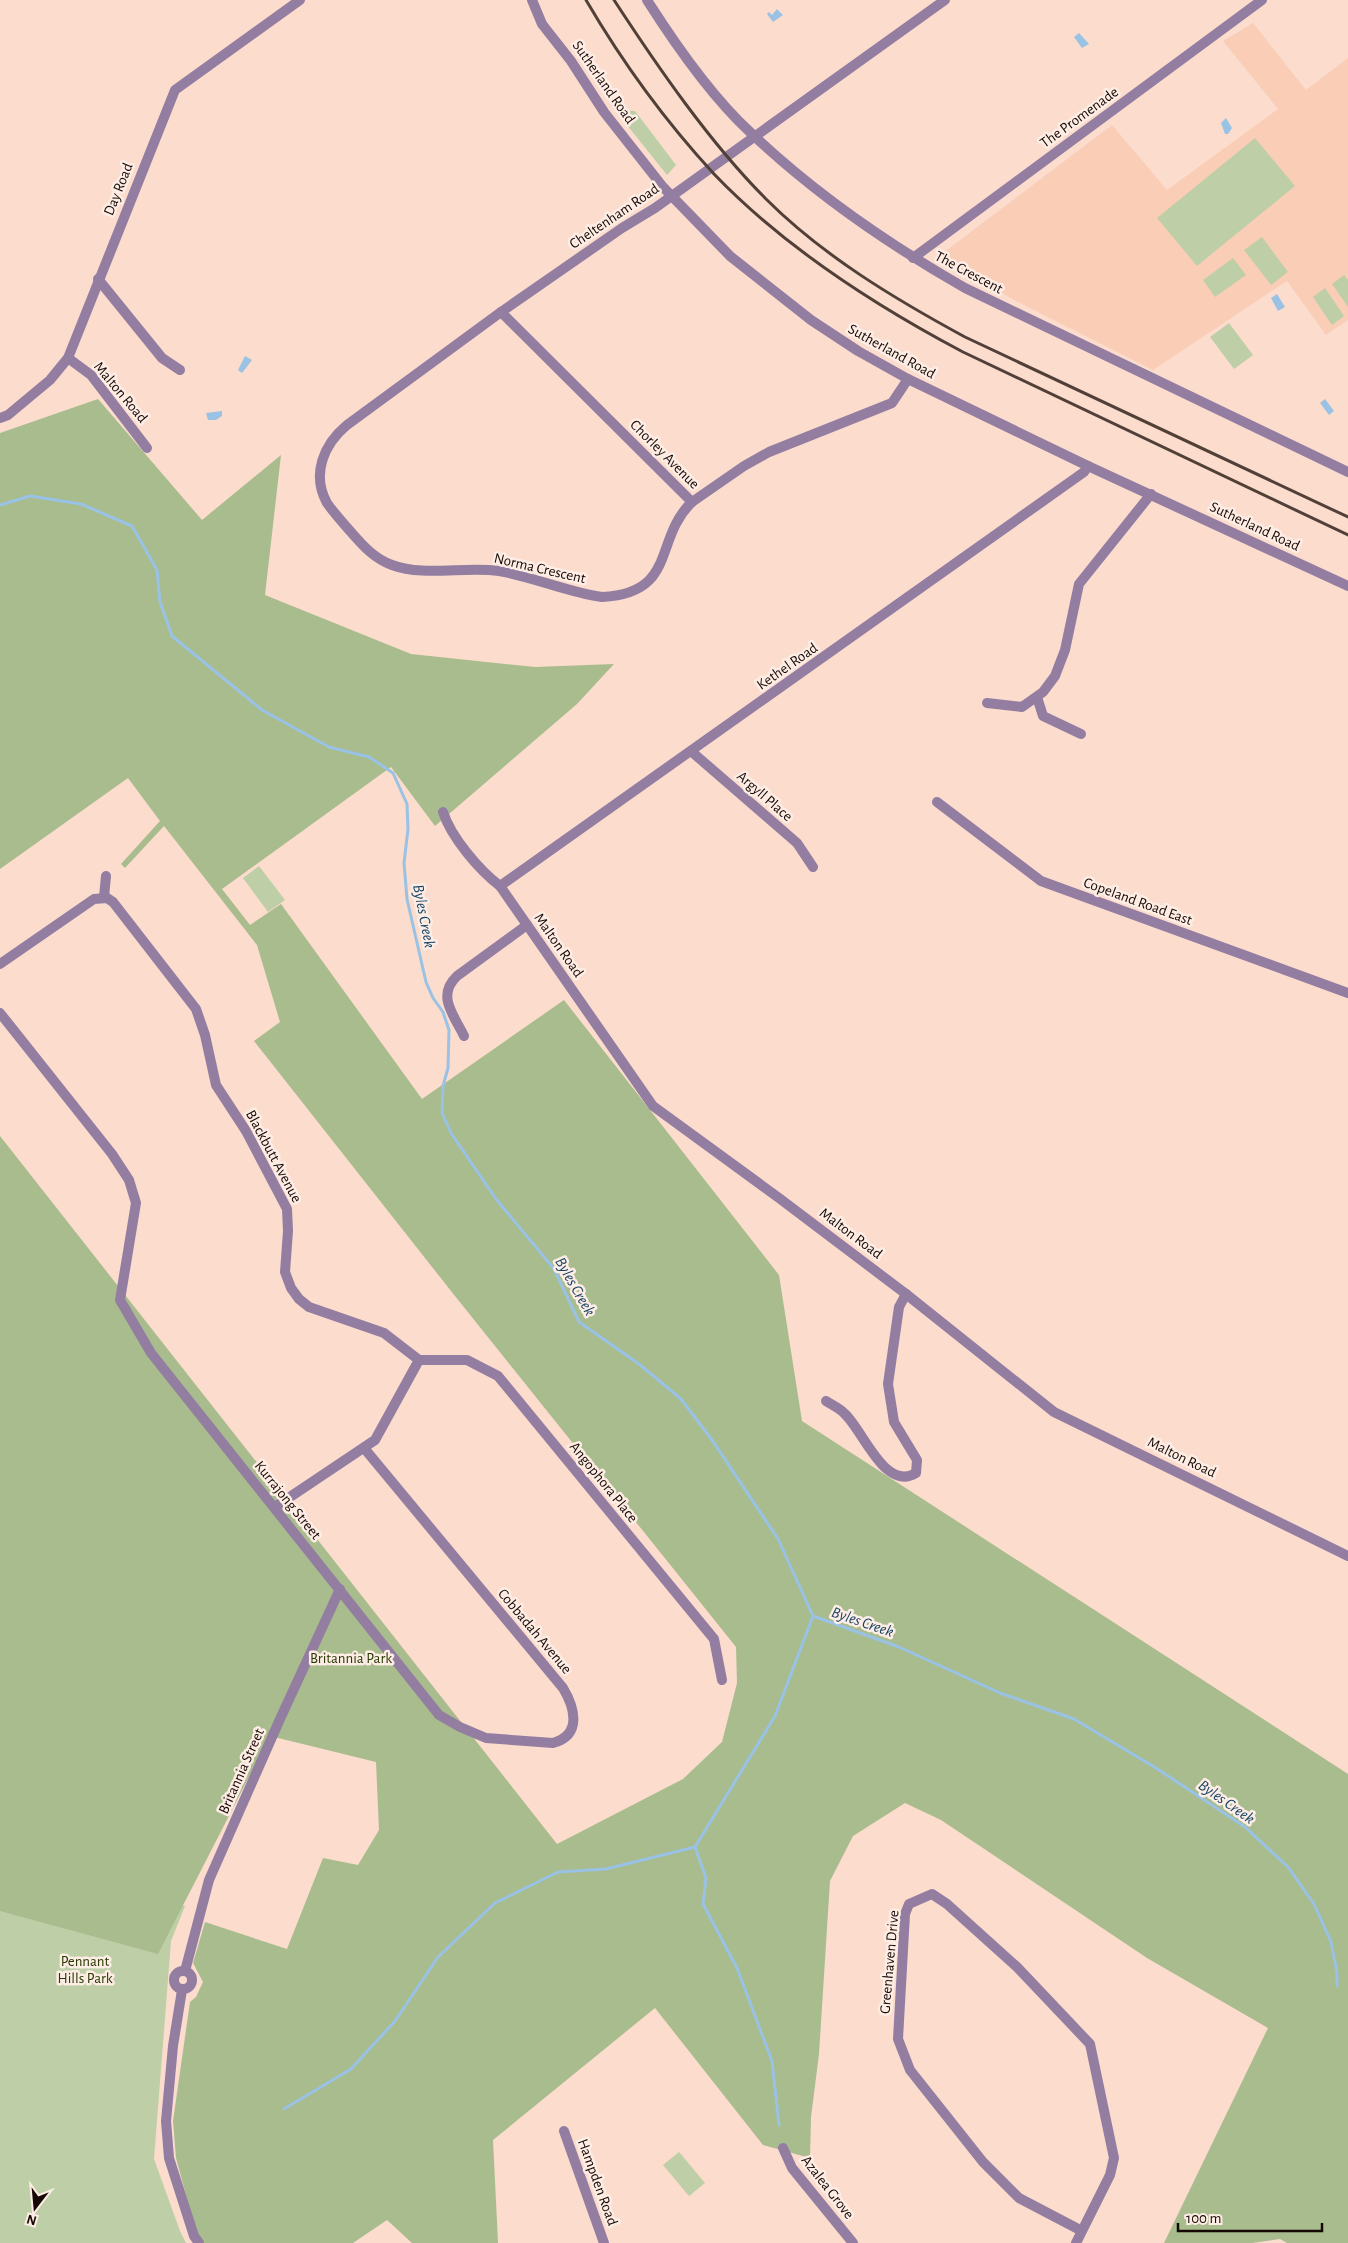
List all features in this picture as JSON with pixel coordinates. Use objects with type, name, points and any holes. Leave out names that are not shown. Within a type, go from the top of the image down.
[{"type":"street","name":"Day Road","points":[[0,418],[8,415],[50,380],[68,358],[175,90],[300,0]]},
{"type":"street","name":"Sutherland Road","points":[[532,0],[542,24],[571,61],[604,112],[671,196],[730,256],[812,320],[858,351],[908,379],[1088,466],[1348,586]]},
{"type":"street","name":"The Crescent","points":[[647,0],[671,36],[716,95],[755,137],[828,199],[913,258],[1022,317],[1348,471]]},
{"type":"street","name":"Cheltenham Road","points":[[321,473],[326,448],[338,432],[501,312],[755,137],[945,0]]},
{"type":"street","name":"The Promenade","points":[[913,258],[1262,0]]},
{"type":"street","points":[[98,279],[162,358],[180,370]]},
{"type":"street","name":"Chorley Avenue","points":[[501,312],[692,502],[744,466],[769,452],[892,403],[908,379]]},
{"type":"street","name":"Malton Road","points":[[68,358],[91,375],[147,448]]},
{"type":"street","name":"Kethel Road","points":[[500,886],[692,752],[1084,472],[1088,466]]},
{"type":"street","name":"Norma Crescent","points":[[321,473],[322,488],[332,510],[366,548],[388,563],[406,568],[498,571],[602,597],[614,597],[635,589],[653,577],[665,556],[670,536],[678,518],[692,502]]},
{"type":"street","points":[[987,703],[1019,708],[1037,697],[1050,684],[1060,666],[1079,584],[1151,494]]},
{"type":"street","points":[[1037,697],[1043,716],[1081,734]]},
{"type":"street","name":"Argyll Place","points":[[692,752],[797,843],[813,867]]},
{"type":"street","name":"Copeland Road East","points":[[937,802],[1041,880],[1348,992]]},
{"type":"street","name":"Malton Road","points":[[443,812],[448,826],[481,870],[500,886],[653,1106],[906,1294],[1054,1412],[1348,1556]]},
{"type":"street","points":[[0,964],[94,899],[104,898],[106,876]]},
{"type":"street","name":"Blackbutt Avenue","points":[[104,898],[113,902],[126,917],[196,1010],[205,1035],[216,1085],[246,1131],[287,1209],[288,1232],[285,1272],[290,1288],[298,1299],[309,1307],[384,1333],[419,1360]]},
{"type":"street","points":[[464,1036],[447,1001],[448,987],[457,976],[527,926]]},
{"type":"street","name":"Kurrajong Street","points":[[0,1013],[122,1167],[129,1180],[136,1203],[120,1300],[151,1353],[439,1715]]},
{"type":"street","points":[[826,1400],[844,1412],[878,1459],[893,1476],[908,1478],[916,1472],[917,1460],[894,1422],[888,1384],[899,1307],[906,1294]]},
{"type":"street","points":[[275,1507],[375,1440],[419,1360]]},
{"type":"street","name":"Angophora Place","points":[[419,1360],[467,1360],[498,1376],[714,1639],[722,1680]]},
{"type":"street","name":"Cobbadah Avenue","points":[[364,1448],[563,1688],[571,1701],[574,1721],[571,1730],[561,1741],[553,1743],[486,1738],[460,1727],[439,1715]]},
{"type":"street","name":"Britannia Street","points":[[199,2243],[194,2236],[169,2158],[167,2126],[174,2046],[182,1990],[188,1988],[192,1982],[191,1975],[185,1971],[209,1880],[340,1589]]},
{"type":"street","name":"Greenhaven Drive","points":[[1076,2243],[1082,2231],[1110,2175],[1114,2158],[1106,2111],[1090,2044],[1017,1967],[948,1904],[932,1894],[909,1904],[905,1914],[898,2039],[910,2070],[983,2162],[1018,2198],[1082,2231]]},
{"type":"street","name":"Hampden Road","points":[[564,2131],[604,2243]]},
{"type":"street","name":"Azalea Grove","points":[[783,2148],[792,2168],[853,2243]]},
{"type":"shaded area","points":[[1253,23],[1306,90],[1348,58],[1348,320],[1326,335],[1287,281],[1153,370],[1016,301],[939,256],[1112,125],[1167,190],[1278,109],[1223,41]]},
{"type":"green space","points":[[615,110],[635,111],[676,165],[667,175]]},
{"type":"green space","points":[[1255,138],[1295,186],[1197,266],[1157,218]]},
{"type":"green space","points":[[1262,237],[1288,272],[1271,285],[1244,250]]},
{"type":"green space","points":[[1233,258],[1246,275],[1215,297],[1203,280]]},
{"type":"green space","points":[[1344,275],[1348,280],[1348,307],[1332,284]]},
{"type":"green space","points":[[1325,288],[1344,316],[1332,325],[1313,297]]},
{"type":"green space","points":[[1229,323],[1253,355],[1234,369],[1210,337]]},
{"type":"green space","name":"Britannia Park","points":[[98,399],[202,520],[281,455],[265,595],[411,654],[535,667],[614,664],[577,704],[435,826],[391,767],[222,889],[250,925],[281,904],[422,1099],[564,1000],[779,1275],[802,1421],[1348,1774],[1348,2243],[1287,2243],[1280,2239],[1252,2243],[1164,2243],[1268,2028],[1147,1958],[941,1820],[905,1803],[853,1836],[830,1881],[819,2054],[811,2117],[810,2158],[763,2145],[655,2008],[493,2140],[498,2243],[412,2243],[387,2220],[353,2243],[203,2243],[196,2232],[176,2158],[173,2121],[190,2002],[196,1997],[203,1982],[193,1963],[205,1922],[287,1949],[323,1858],[358,1865],[379,1830],[376,1762],[270,1736],[158,1954],[0,1911],[0,1136],[557,1844],[683,1779],[722,1742],[737,1683],[736,1647],[254,1041],[280,1022],[257,945],[164,826],[125,868],[121,864],[160,821],[128,778],[0,869],[0,433]]},
{"type":"green space","points":[[259,866],[285,900],[268,912],[243,878]]},
{"type":"green space","name":"Pennant Hills Park","points":[[0,1858],[147,1898],[185,1906],[171,1941],[154,2159],[186,2243],[0,2243]]},
{"type":"green space","points":[[679,2152],[705,2183],[689,2196],[663,2165]]},
{"type":"water","points":[[777,9],[783,15],[773,22],[767,14],[769,12],[772,15]]},
{"type":"water","points":[[1079,33],[1089,44],[1082,48],[1074,37]]},
{"type":"water","points":[[1226,118],[1232,128],[1228,134],[1225,134],[1221,123]]},
{"type":"water","points":[[1277,294],[1285,307],[1278,311],[1271,298]]},
{"type":"water","points":[[245,356],[252,360],[242,373],[238,370]]},
{"type":"water","points":[[1325,399],[1334,411],[1329,415],[1320,403]]},
{"type":"water","points":[[222,411],[222,416],[216,420],[208,420],[206,413]]},
{"type":"waterway","name":"Byles Creek","points":[[0,505],[30,496],[81,504],[132,526],[157,570],[160,602],[172,636],[262,710],[329,747],[369,757],[393,773],[407,804],[408,829],[404,863],[407,899],[426,982],[433,998],[443,1012],[449,1030],[448,1068],[443,1086],[442,1113],[451,1133],[496,1199],[554,1269],[579,1322],[639,1364],[681,1399],[712,1440],[778,1539],[813,1616],[899,1647],[1000,1693],[1074,1719],[1156,1768],[1245,1827],[1288,1867],[1314,1904],[1331,1942],[1337,1973],[1337,1986]]},
{"type":"waterway","points":[[284,2109],[351,2069],[395,2021],[438,1957],[495,1903],[558,1872],[606,1869],[695,1847],[775,1716],[813,1616]]},
{"type":"waterway","points":[[695,1847],[706,1878],[703,1904],[737,1968],[772,2061],[779,2125]]},
{"type":"railway","points":[[586,0],[614,45],[646,90],[679,134],[714,174],[770,226],[832,273],[897,315],[963,352],[1348,535]]},
{"type":"railway","points":[[614,0],[666,77],[725,154],[788,220],[836,258],[886,292],[965,337],[1348,517]]}]
